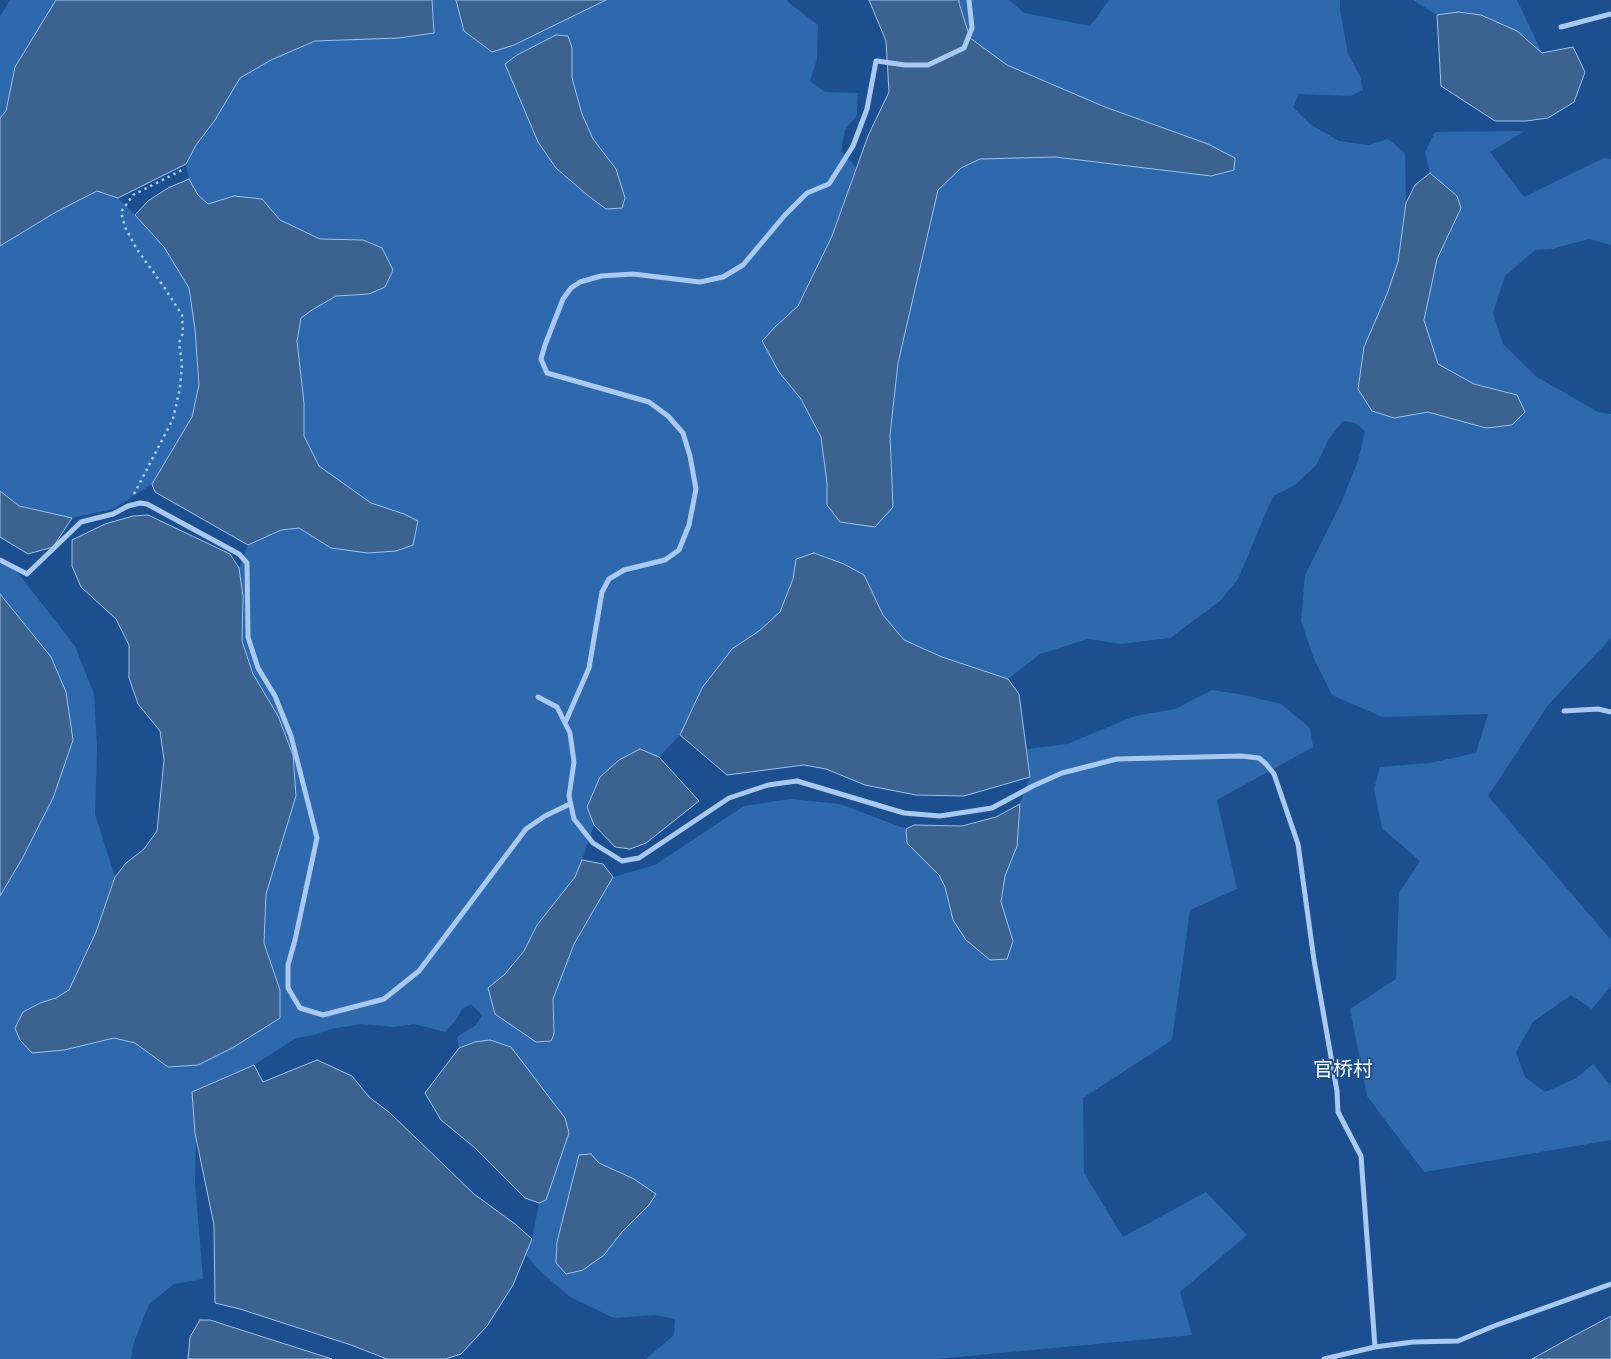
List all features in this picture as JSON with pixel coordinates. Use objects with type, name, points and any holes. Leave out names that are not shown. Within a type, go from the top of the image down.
[{"type":"street","points":[[565,723],[589,668],[602,592],[609,579],[624,570],[665,560],[679,550],[690,525],[696,489],[690,456],[683,433],[668,416],[650,402],[546,373],[542,359],[543,352],[563,299],[570,288],[580,282],[601,276],[632,274],[700,282],[723,277],[743,265],[784,214],[807,193],[829,184],[852,146],[867,109],[876,61],[906,65],[928,64],[964,48],[972,28],[969,0]]},
{"type":"street","points":[[1561,27],[1611,14]]},
{"type":"street","points":[[0,560],[27,574],[81,522],[114,514],[128,506],[140,503],[147,504],[239,554],[248,563],[248,637],[258,668],[275,696],[292,736],[317,838],[288,965],[288,988],[300,1008],[323,1015],[384,999],[419,971],[526,829],[545,816],[570,804]]},
{"type":"street","points":[[538,697],[557,706],[570,733],[574,762],[569,796],[574,818],[593,843],[622,861],[639,858],[728,798],[768,785],[797,781],[904,813],[940,816],[992,808],[1062,773],[1118,759],[1241,756],[1258,758],[1266,764],[1274,774],[1298,844],[1314,960],[1337,1091],[1338,1112],[1361,1156],[1375,1347]]},
{"type":"street","points":[[1564,711],[1598,709],[1611,712]]},
{"type":"street","points":[[1324,1359],[1375,1347],[1413,1342],[1458,1341],[1611,1284]]},
{"type":"path","points":[[128,506],[173,419],[180,388],[182,364],[179,342],[183,333],[182,315],[164,286],[136,248],[125,227],[121,212],[133,195],[182,170]]},
{"type":"shaded area","points":[[10,0],[56,0],[15,67],[6,111],[0,118],[0,16]]},
{"type":"shaded area","points":[[56,0],[432,0],[434,33],[399,38],[315,41],[271,60],[240,78],[215,120],[196,145],[186,164],[118,198],[97,191],[56,212],[0,246],[0,118],[6,111],[15,67]]},
{"type":"shaded area","points":[[432,0],[456,0],[464,31],[492,52],[514,45],[606,0],[787,0],[818,25],[817,59],[810,81],[825,92],[858,93],[857,115],[845,130],[841,151],[856,167],[832,236],[798,306],[776,326],[779,372],[801,399],[821,437],[827,483],[827,505],[893,507],[890,435],[898,363],[938,190],[961,168],[980,159],[1055,157],[1211,176],[1234,169],[1235,158],[1208,144],[1105,107],[1007,65],[970,38],[959,0],[1009,0],[1024,13],[1090,26],[1109,0],[1340,0],[1348,54],[1360,76],[1363,90],[1351,96],[1299,94],[1293,107],[1310,124],[1339,141],[1369,145],[1388,139],[1405,153],[1406,203],[1398,262],[1387,294],[1364,347],[1358,389],[1372,411],[1394,418],[1428,412],[1486,428],[1517,395],[1474,384],[1438,364],[1424,320],[1437,259],[1461,208],[1457,196],[1430,173],[1425,152],[1435,132],[1525,131],[1490,152],[1524,197],[1604,158],[1611,159],[1611,245],[1589,239],[1552,249],[1535,250],[1505,276],[1493,313],[1503,344],[1537,377],[1598,412],[1611,414],[1611,638],[1548,705],[1488,796],[1611,940],[1611,986],[1592,1009],[1571,995],[1533,1022],[1516,1052],[1525,1077],[1545,1092],[1575,1079],[1593,1064],[1611,1086],[1611,1140],[1424,1172],[1367,1096],[1350,1009],[1396,979],[1399,893],[1420,861],[1382,828],[1374,789],[1380,767],[1430,763],[1476,753],[1488,714],[1382,717],[1332,695],[1314,659],[1301,621],[1305,575],[1341,503],[1358,461],[1365,431],[1355,423],[1343,421],[1328,440],[1317,464],[1295,485],[1273,496],[1238,579],[1220,601],[1170,638],[1122,644],[1088,639],[1040,654],[1008,679],[942,657],[904,640],[883,615],[864,575],[796,559],[793,579],[780,612],[702,688],[680,735],[659,757],[640,749],[587,807],[594,825],[575,877],[537,925],[524,951],[505,975],[488,988],[554,1034],[553,999],[574,944],[613,877],[655,865],[744,806],[790,799],[840,804],[906,829],[907,843],[939,875],[945,887],[953,920],[1013,941],[1001,902],[1005,876],[1017,846],[1020,804],[1030,777],[1027,749],[1067,744],[1135,716],[1175,709],[1212,690],[1281,704],[1310,728],[1313,747],[1217,800],[1237,889],[1190,910],[1172,1040],[1083,1098],[1084,1173],[1123,1237],[1206,1192],[1247,1235],[1180,1292],[1192,1335],[936,1359],[646,1359],[674,1335],[675,1319],[655,1315],[614,1318],[570,1297],[540,1271],[526,1255],[532,1239],[539,1203],[546,1200],[475,1042],[459,1048],[457,1037],[476,1025],[482,1015],[471,1004],[462,1009],[455,1021],[445,1032],[414,1024],[394,1027],[362,1024],[330,1029],[314,1035],[296,1038],[254,1065],[192,1092],[196,1141],[195,1183],[203,1279],[174,1284],[149,1304],[133,1345],[131,1359],[0,1359],[0,896],[22,859],[53,798],[51,657],[0,594],[0,562],[14,568],[75,646],[94,694],[97,749],[95,814],[115,877],[96,932],[69,990],[56,998],[40,1003],[23,1012],[15,1028],[20,1040],[32,1053],[64,1050],[114,1038],[135,1043],[168,1067],[280,990],[264,943],[266,894],[296,796],[293,755],[278,716],[253,674],[242,641],[243,596],[239,568],[248,545],[281,530],[299,528],[331,548],[404,514],[371,503],[319,466],[304,437],[304,403],[297,341],[301,318],[337,296],[369,294],[363,240],[320,239],[280,220],[262,199],[234,196],[208,204],[198,195],[189,179],[186,164],[196,145],[215,120],[240,78],[271,60],[315,41],[399,38],[434,33]],"holes":[[[556,35],[572,49],[572,78],[582,114],[593,139],[616,169],[606,209],[556,168],[505,64],[517,55]]]},
{"type":"shaded area","points":[[456,0],[606,0],[514,45],[492,52],[464,31]]},
{"type":"shaded area","points":[[869,0],[959,0],[970,38],[1007,65],[1105,107],[1208,144],[1235,158],[1234,170],[1211,176],[1055,157],[980,159],[961,168],[938,190],[898,363],[890,435],[893,507],[875,527],[840,522],[827,505],[827,483],[821,437],[801,399],[779,372],[762,341],[798,306],[832,236],[868,136],[889,92],[886,41]]},
{"type":"shaded area","points":[[1413,0],[1517,0],[1542,53],[1517,31],[1481,15],[1458,12],[1437,15]]},
{"type":"shaded area","points":[[1458,12],[1481,15],[1517,31],[1542,53],[1573,47],[1585,72],[1574,102],[1548,118],[1526,121],[1495,121],[1441,86],[1437,15]]},
{"type":"shaded area","points":[[556,35],[568,36],[572,48],[572,78],[582,114],[593,139],[616,169],[625,198],[622,208],[606,209],[556,168],[538,142],[505,64],[517,55]]},
{"type":"shaded area","points":[[1430,173],[1457,196],[1461,208],[1437,259],[1424,320],[1438,364],[1474,384],[1517,395],[1525,412],[1512,425],[1486,428],[1428,412],[1394,418],[1372,411],[1358,389],[1364,347],[1387,294],[1398,262],[1406,203],[1415,185]]},
{"type":"shaded area","points":[[189,179],[198,195],[208,204],[234,196],[262,199],[280,220],[320,239],[363,240],[382,248],[393,270],[385,287],[369,294],[336,296],[301,318],[297,341],[304,403],[304,436],[319,466],[371,503],[404,514],[418,521],[413,545],[396,551],[368,553],[331,548],[299,528],[281,530],[248,545],[155,492],[152,484],[192,417],[199,385],[195,329],[189,288],[164,247],[135,215],[148,201],[168,188]]},
{"type":"shaded area","points":[[97,191],[118,198],[135,215],[164,247],[189,288],[195,329],[199,385],[192,417],[152,484],[113,509],[72,518],[19,506],[0,491],[0,246],[56,212]]},
{"type":"shaded area","points":[[0,491],[19,506],[72,518],[53,547],[28,554],[0,537]]},
{"type":"shaded area","points":[[148,515],[230,554],[239,568],[243,596],[242,641],[253,674],[278,716],[293,755],[296,796],[266,894],[264,943],[280,990],[280,1018],[234,1047],[198,1065],[168,1067],[135,1043],[114,1038],[64,1050],[32,1053],[20,1040],[15,1028],[23,1012],[40,1003],[56,998],[69,990],[96,932],[115,877],[126,863],[144,849],[157,831],[164,760],[160,731],[138,704],[129,678],[129,645],[116,619],[81,587],[72,566],[72,540],[105,524],[133,516]]},
{"type":"shaded area","points":[[814,553],[844,564],[864,575],[883,615],[904,640],[942,657],[1008,679],[1019,694],[1030,777],[964,796],[916,795],[865,785],[826,769],[804,765],[727,775],[680,735],[702,688],[732,649],[759,631],[780,612],[793,579],[796,559]]},
{"type":"shaded area","points":[[0,594],[51,657],[66,692],[73,740],[53,798],[22,859],[0,896]]},
{"type":"shaded area","points":[[640,749],[659,757],[699,801],[646,843],[630,849],[615,847],[594,825],[587,807],[600,777],[619,760]]},
{"type":"shaded area","points":[[1020,804],[1017,846],[1005,876],[1001,902],[1013,941],[1007,959],[990,960],[966,940],[953,920],[945,887],[939,875],[907,843],[906,829],[914,825],[962,826],[996,817]]},
{"type":"shaded area","points":[[582,860],[603,864],[613,877],[574,944],[553,999],[554,1034],[551,1041],[536,1042],[495,1014],[488,988],[505,974],[524,951],[537,925],[575,877]]},
{"type":"shaded area","points":[[490,1040],[511,1047],[565,1118],[569,1133],[546,1200],[539,1203],[525,1198],[475,1148],[441,1120],[425,1093],[459,1048],[475,1042]]},
{"type":"shaded area","points":[[317,1060],[352,1076],[369,1097],[390,1113],[474,1194],[532,1239],[513,1285],[487,1326],[461,1354],[445,1359],[387,1359],[351,1345],[240,1309],[215,1303],[214,1225],[195,1133],[192,1092],[254,1065],[263,1082]]},
{"type":"shaded area","points":[[591,1154],[599,1163],[634,1179],[656,1194],[649,1205],[622,1232],[604,1255],[583,1270],[566,1274],[556,1263],[557,1242],[579,1155]]},
{"type":"shaded area","points":[[1611,1316],[1611,1359],[1532,1359],[1568,1339]]},
{"type":"shaded area","points":[[200,1320],[210,1320],[332,1359],[188,1359],[190,1337]]},
{"type":"district","name":"官桥村","points":[[1343,1071]]}]
